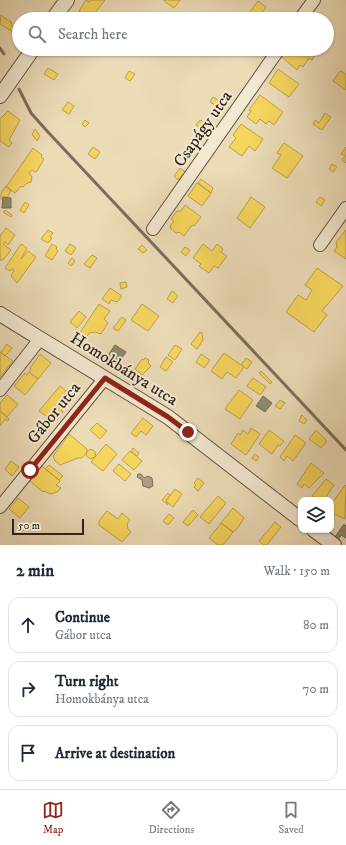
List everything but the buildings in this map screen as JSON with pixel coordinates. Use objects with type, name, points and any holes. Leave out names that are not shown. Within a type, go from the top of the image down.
[{"type":"street","points":[[58,12],[67,0]]},
{"type":"street","points":[[305,12],[314,0]]},
{"type":"street","points":[[0,96],[28,56]]},
{"type":"street","name":"Csapágy utca","points":[[154,229],[274,56]]},
{"type":"street","points":[[320,245],[346,208]]},
{"type":"street","name":"Homokbánya utca","points":[[0,314],[168,417],[298,518]]},
{"type":"street","points":[[0,390],[40,339]]},
{"type":"street","name":"Gábor utca","points":[[0,507],[105,378]]},
{"type":"street","points":[[318,533],[334,545]]},
{"type":"shaded area","points":[[138,474],[141,474],[144,478],[148,476],[152,478],[153,486],[149,488],[143,486],[142,480],[137,477]]},
{"type":"waterway","points":[[0,48],[4,54]]},
{"type":"waterway","points":[[19,89],[31,113],[47,131],[346,450]]},
{"type":"route","points":[[30,470],[105,378],[168,417],[188,432]]}]
